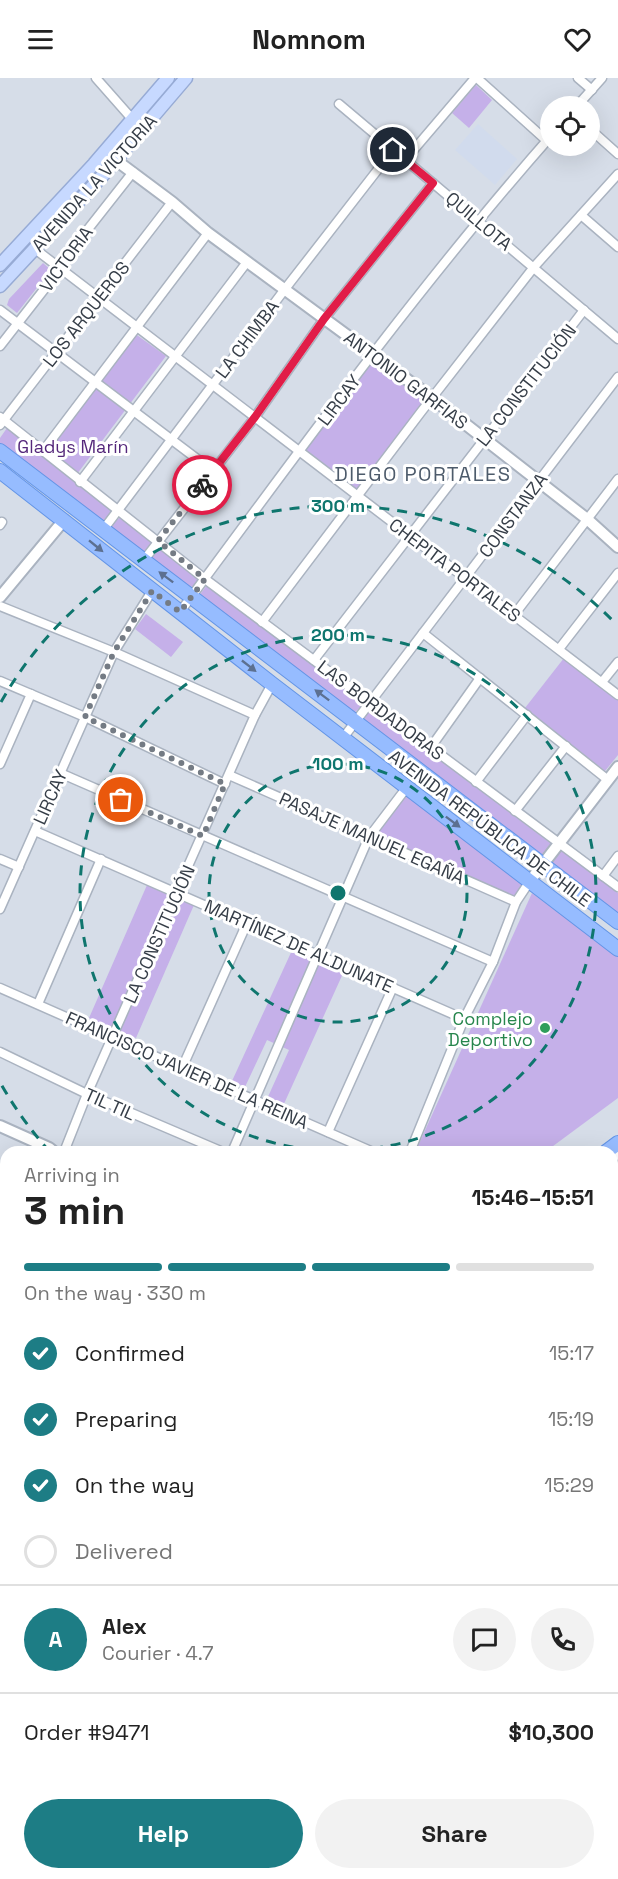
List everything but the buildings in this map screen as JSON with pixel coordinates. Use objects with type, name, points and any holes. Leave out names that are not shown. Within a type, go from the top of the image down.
[{"type":"main road","name":"AVENIDA LA VICTORIA","points":[[0,265],[105,152],[168,78]]},
{"type":"main road","name":"AVENIDA LA VICTORIA","points":[[0,286],[116,160],[186,78]]},
{"type":"main road","name":"AVENIDA REPÚBLICA DE CHILE","points":[[0,451],[618,922]]},
{"type":"main road","name":"AVENIDA REPÚBLICA DE CHILE","points":[[0,471],[272,684],[618,949]]},
{"type":"street","points":[[96,78],[133,120]]},
{"type":"street","points":[[405,160],[476,78],[540,131]]},
{"type":"street","points":[[578,78],[592,90]]},
{"type":"street","points":[[586,96],[602,78]]},
{"type":"street","name":"QUILLOTA","points":[[339,104],[618,339]]},
{"type":"street","points":[[600,138],[618,154]]},
{"type":"street","name":"LA CHIMBA","points":[[102,530],[393,150]]},
{"type":"street","name":"LIRCAY","points":[[180,612],[373,354],[540,150]]},
{"type":"street","name":"ANTONIO GARFIAS","points":[[105,152],[172,202],[208,233],[432,398],[587,519],[618,547]]},
{"type":"street","name":"VICTORIA","points":[[0,346],[133,172]]},
{"type":"street","points":[[262,622],[534,267],[618,174]]},
{"type":"street","points":[[144,560],[255,417],[324,319],[433,183]]},
{"type":"street","name":"LOS ARQUEROS","points":[[1,421],[172,202]]},
{"type":"street","points":[[581,215],[618,247]]},
{"type":"street","points":[[43,451],[208,233]]},
{"type":"street","name":"CHEPITA PORTALES","points":[[35,249],[618,695]]},
{"type":"street","points":[[81,482],[247,262]]},
{"type":"street","points":[[0,310],[213,471]]},
{"type":"street","name":"LA CONSTITUCIÓN","points":[[314,660],[584,310]]},
{"type":"street","name":"CONSTANZA","points":[[343,738],[618,377]]},
{"type":"street","name":"LAS BORDADORAS","points":[[1,421],[43,451],[205,579],[618,887]]},
{"type":"street","points":[[514,615],[618,479]]},
{"type":"street","points":[[0,597],[64,520]]},
{"type":"street","points":[[559,649],[618,573]]},
{"type":"street","name":"LIRCAY","points":[[0,909],[114,652],[152,591]]},
{"type":"street","points":[[0,606],[114,652],[255,715]]},
{"type":"street","points":[[423,633],[608,780]]},
{"type":"street","points":[[602,682],[618,662]]},
{"type":"street","points":[[430,747],[480,678]]},
{"type":"street","points":[[0,681],[85,717],[225,784]]},
{"type":"street","name":"LA CONSTITUCIÓN","points":[[67,1146],[87,1094],[255,715],[272,684]]},
{"type":"street","points":[[0,764],[31,694]]},
{"type":"street","points":[[476,782],[527,715]]},
{"type":"street","points":[[514,811],[566,746]]},
{"type":"street","points":[[412,1146],[465,1019],[493,962],[516,902],[542,863],[618,767]]},
{"type":"street","points":[[60,774],[493,962]]},
{"type":"street","name":"PASAJE MANUEL EGAÑA","points":[[229,775],[516,902]]},
{"type":"street","points":[[235,1146],[369,837],[406,787]]},
{"type":"street","name":"MARTÍNEZ DE ALDUNATE","points":[[35,831],[465,1019]]},
{"type":"street","points":[[603,876],[618,856]]},
{"type":"street","points":[[0,859],[19,867]]},
{"type":"street","points":[[38,1004],[101,859]]},
{"type":"street","points":[[182,1068],[247,923]]},
{"type":"street","points":[[328,1132],[393,987]]},
{"type":"street","name":"FRANCISCO JAVIER DE LA REINA","points":[[0,988],[360,1146]]},
{"type":"street","name":"TIL TIL","points":[[0,1052],[87,1094],[209,1146]]},
{"type":"street","points":[[0,1126],[45,1146]]},
{"type":"shaded area","points":[[0,78],[618,78],[618,1146],[0,1146]]},
{"type":"shaded area","points":[[478,124],[517,159],[495,185],[455,150]]},
{"type":"green space","points":[[476,85],[492,100],[469,128],[452,113]]},
{"type":"green space","points":[[43,263],[51,270],[17,313],[7,305],[9,299]]},
{"type":"green space","name":"Gladys Marín","points":[[134,333],[166,356],[74,478],[43,452]]},
{"type":"green space","points":[[374,358],[430,399],[359,496],[301,452]]},
{"type":"green space","points":[[7,428],[112,511],[103,524],[0,446],[0,438]]},
{"type":"green space","points":[[120,517],[152,542],[142,555],[109,529]]},
{"type":"green space","points":[[160,547],[200,579],[189,590],[150,559]]},
{"type":"green space","points":[[207,585],[365,703],[353,714],[198,597]]},
{"type":"green space","points":[[146,614],[183,642],[171,657],[135,629]]},
{"type":"green space","points":[[564,658],[618,700],[618,755],[605,771],[525,708]]},
{"type":"green space","points":[[370,707],[553,845],[541,856],[362,719]]},
{"type":"green space","points":[[408,794],[524,883],[514,898],[375,837]]},
{"type":"green space","points":[[561,850],[618,893],[618,917],[549,863]]},
{"type":"green space","points":[[147,885],[194,905],[136,1038],[89,1018]]},
{"type":"green space","name":"Complejo Deportivo","points":[[532,893],[618,957],[618,1098],[553,1146],[418,1146]]},
{"type":"green space","points":[[294,946],[345,969],[283,1106],[267,1099],[289,1050],[267,1040],[245,1087],[232,1081]]},
{"type":"way so far","points":[[121,800],[203,836],[225,784],[85,717],[114,652],[152,591],[180,612],[205,579],[158,541],[202,485]]},
{"type":"place","name":"Complejo Deportivo","points":[[545,1028]]},
{"type":"district","name":"DIEGO PORTALES","points":[[423,474]]},
{"type":"route","points":[[202,485],[255,417],[324,319],[433,183],[393,150]]}]
